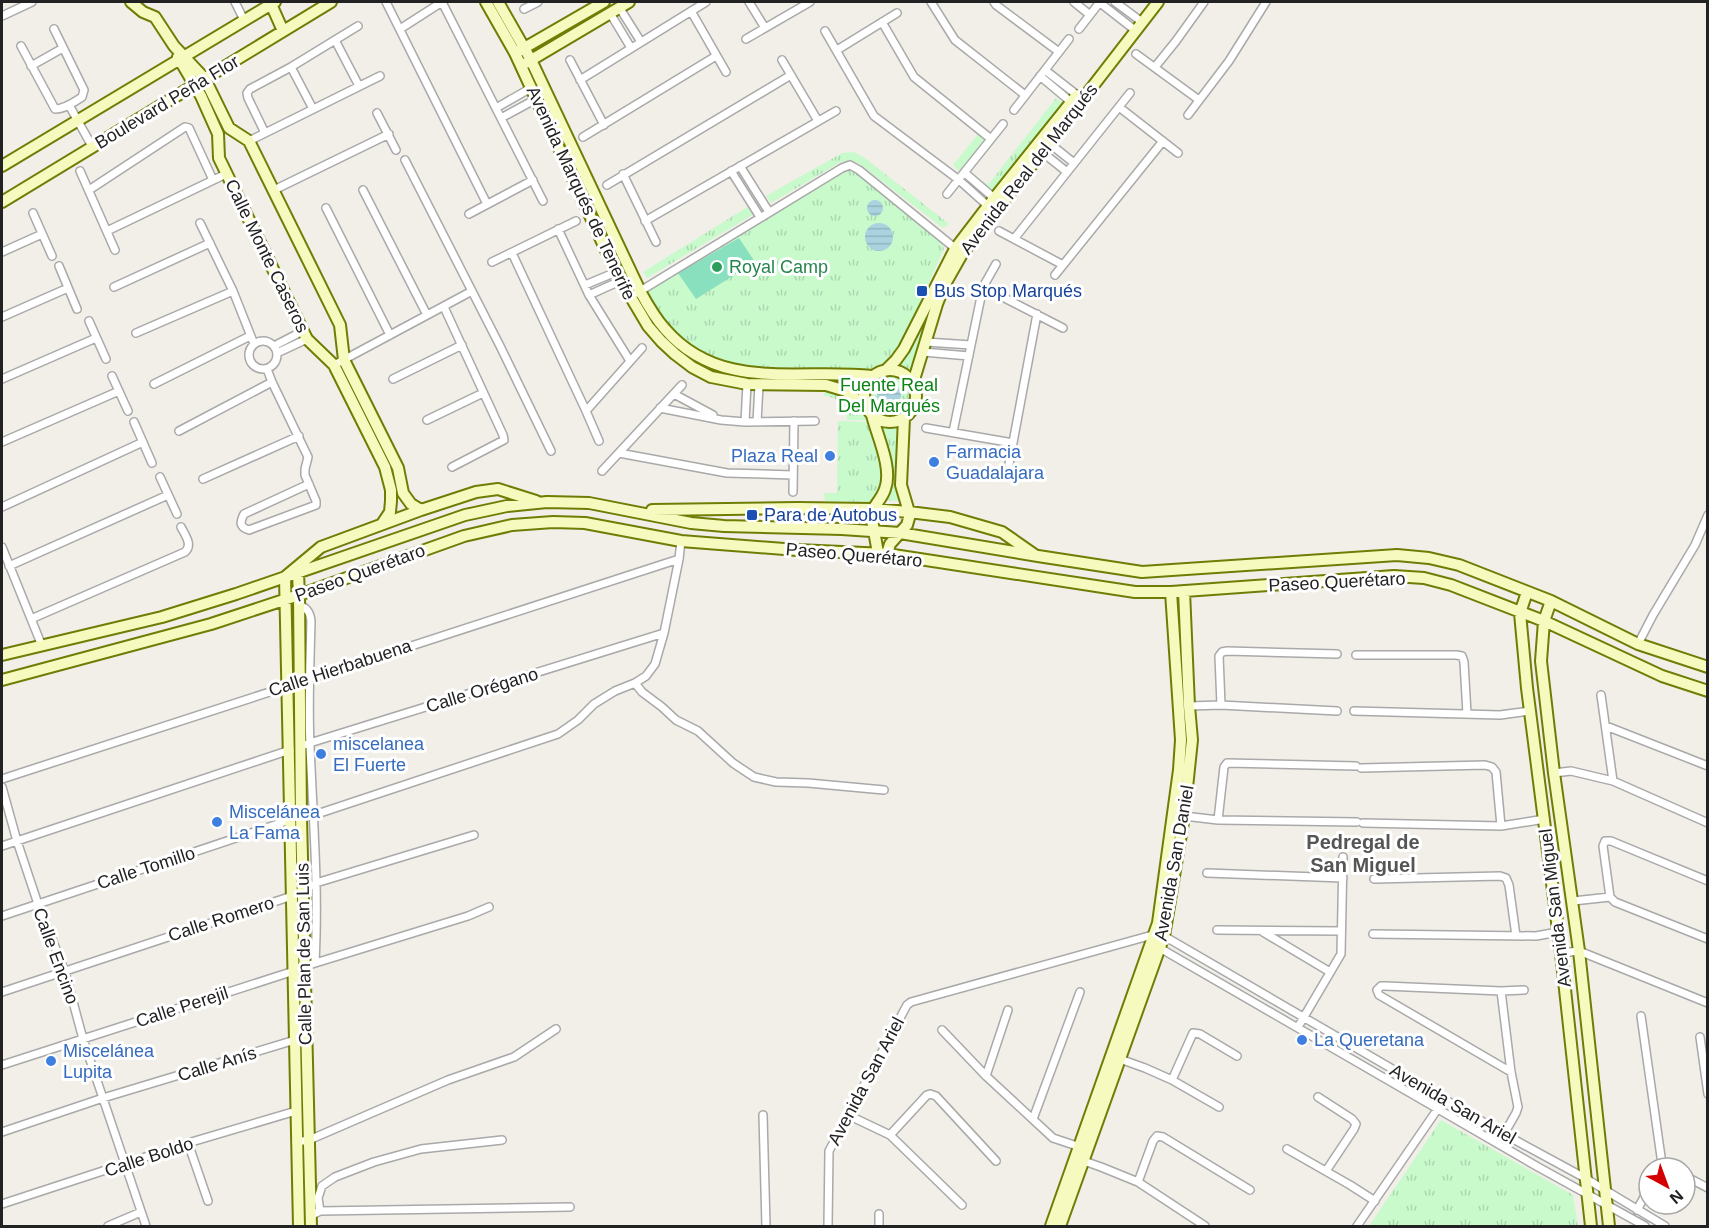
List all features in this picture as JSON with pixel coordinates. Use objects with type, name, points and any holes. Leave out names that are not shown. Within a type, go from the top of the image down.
[{"type":"street","points":[[2,16],[17,5],[32,2]]},
{"type":"street","name":"Calle Monte Caseros","points":[[131,2],[143,12],[155,17],[181,57],[218,134],[219,158],[226,174],[305,335],[339,362],[398,468],[403,493],[411,504],[421,510]]},
{"type":"street","points":[[235,2],[244,20]]},
{"type":"street","name":"Boulevard Peña Flor","points":[[2,202],[331,2]]},
{"type":"street","points":[[386,2],[487,204]]},
{"type":"street","points":[[400,29],[442,2],[543,201]]},
{"type":"street","name":"Avenida Marqués de Tenerife","points":[[486,2],[520,50]]},
{"type":"street","name":"Avenida Marqués de Tenerife","points":[[498,2],[640,291],[666,330],[694,354],[711,363],[749,373],[872,376]]},
{"type":"street","points":[[524,9],[538,2]]},
{"type":"street","points":[[520,50],[604,2]]},
{"type":"street","points":[[580,80],[706,2]]},
{"type":"street","points":[[749,2],[765,28]]},
{"type":"street","points":[[746,39],[810,2]]},
{"type":"street","points":[[932,2],[955,40],[1025,95]]},
{"type":"street","points":[[994,2],[1059,52]]},
{"type":"street","points":[[1074,2],[1090,15]]},
{"type":"street","points":[[1079,29],[1100,2],[1135,23]]},
{"type":"street","points":[[1115,2],[1135,23]]},
{"type":"street","name":"Avenida Real del Marqués","points":[[885,371],[904,349],[959,251],[991,202],[1150,2]]},
{"type":"street","name":"Avenida Real del Marqués","points":[[913,383],[945,284],[959,251],[1046,148],[1158,2]]},
{"type":"street","points":[[1155,67],[1204,2]]},
{"type":"street","points":[[1188,115],[1229,61],[1266,2]]},
{"type":"street","points":[[273,3],[283,31]]},
{"type":"street","name":"Boulevard Peña Flor","points":[[2,166],[273,3]]},
{"type":"street","points":[[620,7],[640,42]]},
{"type":"street","points":[[620,7],[631,48]]},
{"type":"street","points":[[526,63],[620,7]]},
{"type":"street","points":[[691,11],[726,72]]},
{"type":"street","points":[[837,50],[897,13]]},
{"type":"street","points":[[882,22],[914,77],[991,139]]},
{"type":"street","points":[[265,133],[248,98],[247,93],[250,89],[358,26]]},
{"type":"street","points":[[21,46],[55,109],[69,105],[82,96],[84,90],[54,29]]},
{"type":"street","points":[[825,31],[874,116],[991,202]]},
{"type":"street","points":[[1014,110],[1069,39]]},
{"type":"street","points":[[335,40],[359,86]]},
{"type":"street","points":[[31,66],[63,48]]},
{"type":"street","points":[[1136,54],[1199,100]]},
{"type":"street","points":[[584,137],[716,56]]},
{"type":"street","name":"Calle Monte Caseros","points":[[181,57],[206,79],[230,128],[249,141],[340,325],[339,362],[385,467],[391,490],[390,512],[382,525]]},
{"type":"street","points":[[570,60],[604,125]]},
{"type":"street","points":[[782,60],[818,121]]},
{"type":"street","name":"Avenida Marqués de Tenerife","points":[[526,63],[531,88],[618,277],[648,326],[675,354],[692,367],[711,376],[747,384],[826,385],[846,391],[869,412]]},
{"type":"street","points":[[291,67],[313,109]]},
{"type":"street","points":[[1042,73],[1074,99]]},
{"type":"street","points":[[606,185],[791,75]]},
{"type":"street","points":[[249,141],[380,76]]},
{"type":"street","points":[[496,108],[531,88]]},
{"type":"street","points":[[1014,239],[1130,93]]},
{"type":"street","points":[[501,118],[536,99]]},
{"type":"street","points":[[69,105],[93,148]]},
{"type":"street","points":[[1119,107],[1178,153]]},
{"type":"street","points":[[645,221],[836,111]]},
{"type":"street","points":[[377,113],[396,150]]},
{"type":"street","points":[[947,194],[1003,124]]},
{"type":"street","points":[[89,190],[184,127],[189,128],[213,180]]},
{"type":"street","points":[[218,134],[230,128]]},
{"type":"street","points":[[274,190],[389,134]]},
{"type":"street","points":[[1055,275],[1163,141]]},
{"type":"street","points":[[1046,148],[1074,164]]},
{"type":"street","points":[[1046,148],[1067,172]]},
{"type":"street","points":[[405,160],[551,451]]},
{"type":"street","points":[[629,297],[850,165],[959,251]]},
{"type":"street","points":[[740,166],[769,212]]},
{"type":"street","points":[[80,171],[115,249]]},
{"type":"street","points":[[731,171],[760,217]]},
{"type":"street","points":[[965,173],[991,202]]},
{"type":"street","points":[[107,231],[226,174]]},
{"type":"street","points":[[623,174],[656,242]]},
{"type":"street","points":[[469,214],[533,180]]},
{"type":"street","points":[[363,190],[427,315]]},
{"type":"street","points":[[326,208],[390,335]]},
{"type":"street","points":[[33,213],[52,256]]},
{"type":"street","points":[[492,262],[576,221]]},
{"type":"street","points":[[201,223],[233,291],[254,344]]},
{"type":"street","points":[[558,229],[589,295],[630,361]]},
{"type":"street","points":[[999,231],[1063,265]]},
{"type":"street","points":[[2,252],[42,234]]},
{"type":"street","points":[[114,287],[210,243]]},
{"type":"street","points":[[512,253],[599,441]]},
{"type":"street","points":[[953,432],[983,287],[996,264]]},
{"type":"street","points":[[58,266],[77,309]]},
{"type":"street","points":[[585,285],[618,277]]},
{"type":"street","points":[[589,295],[618,277]]},
{"type":"street","points":[[983,287],[1063,328]]},
{"type":"street","points":[[2,316],[68,288]]},
{"type":"street","points":[[136,333],[233,291]]},
{"type":"street","points":[[339,362],[472,291]]},
{"type":"street","points":[[444,306],[504,440],[452,467]]},
{"type":"street","points":[[1009,464],[1037,314]]},
{"type":"street","points":[[89,321],[106,359]]},
{"type":"street","points":[[275,350],[305,335]]},
{"type":"street","points":[[154,384],[250,336]]},
{"type":"street","points":[[2,379],[96,338]]},
{"type":"street","points":[[268,342],[275,350],[276,360],[273,366],[267,369],[259,369],[249,358],[254,344],[268,342]]},
{"type":"street","points":[[393,379],[462,345]]},
{"type":"street","points":[[924,347],[971,345]]},
{"type":"street","points":[[924,347],[969,356]]},
{"type":"street","points":[[586,411],[642,348]]},
{"type":"street","points":[[267,369],[308,457],[305,469],[316,505],[249,530],[241,525],[244,514],[309,484]]},
{"type":"street","points":[[869,412],[879,420],[888,422],[904,417],[913,408],[916,396],[913,383],[903,373],[895,370],[885,371],[872,376],[866,386],[864,397],[888,473],[886,488],[880,501],[872,509],[870,518],[882,554]]},
{"type":"street","points":[[112,376],[128,411]]},
{"type":"street","points":[[179,431],[272,382]]},
{"type":"street","points":[[602,471],[682,384]]},
{"type":"street","points":[[745,422],[747,384]]},
{"type":"street","points":[[757,422],[759,384]]},
{"type":"street","points":[[2,442],[119,391]]},
{"type":"street","points":[[427,420],[483,393]]},
{"type":"street","points":[[674,394],[721,420]]},
{"type":"street","points":[[660,408],[721,420],[815,421]]},
{"type":"street","points":[[882,554],[907,525],[909,512],[901,485],[904,417]]},
{"type":"street","points":[[793,492],[794,421]]},
{"type":"street","points":[[134,422],[152,464]]},
{"type":"street","points":[[926,428],[1013,443]]},
{"type":"street","points":[[202,479],[299,436]]},
{"type":"street","points":[[2,507],[143,442]]},
{"type":"street","points":[[619,453],[727,473],[793,475]]},
{"type":"street","points":[[160,477],[177,514]]},
{"type":"street","points":[[285,577],[321,547],[476,492],[498,489],[540,502]]},
{"type":"street","points":[[9,566],[168,495]]},
{"type":"street","name":"Paseo Querétaro","points":[[2,655],[162,616],[298,573],[465,515],[540,502],[589,503],[691,523],[724,526],[900,533],[1142,572],[1397,555],[1429,558],[1459,565],[1551,601],[1638,644],[1707,667]]},
{"type":"street","points":[[629,510],[798,508],[909,512],[950,517],[1002,532],[1038,556]]},
{"type":"street","points":[[1638,644],[1695,545],[1707,516]]},
{"type":"street","name":"Paseo Querétaro","points":[[2,680],[201,627],[286,600],[299,600],[464,536],[512,525],[553,522],[585,523],[681,542],[882,554],[1135,592],[1172,592],[1394,576],[1424,578],[1451,585],[1544,621],[1662,676],[1707,691]]},
{"type":"street","points":[[32,619],[185,552],[189,545],[181,526]]},
{"type":"street","points":[[681,542],[664,633],[655,664],[646,676],[635,683],[642,692],[676,720],[698,731],[733,763],[754,777],[776,782],[884,790]]},
{"type":"street","points":[[2,548],[42,645]]},
{"type":"street","name":"Calle Hierbabuena","points":[[2,779],[679,559]]},
{"type":"street","name":"Calle Plan de San Luis","points":[[298,573],[300,747],[292,896],[299,969],[314,1218]]},
{"type":"street","name":"Calle Plan de San Luis","points":[[285,577],[286,600],[299,681]]},
{"type":"street","name":"Avenida San Daniel","points":[[1155,939],[1184,771],[1192,740],[1184,591]]},
{"type":"street","name":"Avenida San Daniel","points":[[1060,1227],[1083,1149],[1155,939],[1184,816],[1184,771],[1172,592]]},
{"type":"street","name":"Avenida San Miguel","points":[[1527,592],[1520,613],[1591,1227]]},
{"type":"street","name":"Avenida San Miguel","points":[[1551,601],[1544,621],[1541,661],[1554,773],[1580,951],[1609,1227]]},
{"type":"street","name":"Calle Orégano","points":[[2,846],[300,747],[664,633]]},
{"type":"street","points":[[1221,705],[1219,656],[1222,652],[1337,654]]},
{"type":"street","points":[[1356,655],[1462,656],[1467,714]]},
{"type":"street","points":[[299,681],[300,747],[314,814],[315,962]]},
{"type":"street","name":"Calle Tomillo","points":[[2,916],[558,734],[578,720],[594,704],[615,691],[635,683]]},
{"type":"street","points":[[1601,695],[1613,781]]},
{"type":"street","points":[[1189,706],[1221,705],[1337,711]]},
{"type":"street","points":[[1354,711],[1500,715],[1530,711]]},
{"type":"street","points":[[1606,726],[1707,766]]},
{"type":"street","points":[[1218,820],[1224,767],[1227,763],[1358,767],[1485,765],[1492,767],[1496,772],[1501,826]]},
{"type":"street","points":[[1554,773],[1571,771],[1613,781],[1707,823]]},
{"type":"street","name":"Calle Encino","points":[[2,787],[38,904],[66,972],[83,1039],[146,1227]]},
{"type":"street","points":[[1184,816],[1218,820],[1501,826],[1545,819]]},
{"type":"street","name":"Calle Plan de San Luis","points":[[295,819],[303,891],[296,1040],[299,1227]]},
{"type":"street","name":"Calle Romero","points":[[2,992],[292,896],[316,884],[474,835]]},
{"type":"street","points":[[1707,881],[1611,841],[1605,841],[1603,846],[1610,897],[1615,902],[1707,939]]},
{"type":"street","points":[[1298,1027],[1341,954],[1344,857]]},
{"type":"street","points":[[1207,873],[1343,878]]},
{"type":"street","points":[[1374,879],[1500,876],[1506,878],[1516,936]]},
{"type":"street","points":[[1573,901],[1610,897]]},
{"type":"street","name":"Calle Perejil","points":[[2,1065],[315,962],[468,916],[489,907]]},
{"type":"street","points":[[1217,930],[1341,931]]},
{"type":"street","points":[[1262,931],[1330,972]]},
{"type":"street","points":[[1373,934],[1539,936],[1558,932]]},
{"type":"street","name":"Avenida San Ariel","points":[[1155,939],[1298,1027],[1645,1227]]},
{"type":"street","name":"Avenida San Ariel","points":[[828,1227],[828,1155],[907,1005],[911,1002],[1155,939],[1304,1017],[1637,1210]]},
{"type":"street","points":[[1561,953],[1580,951],[1707,1003]]},
{"type":"street","points":[[1511,1072],[1379,995],[1377,990],[1385,986],[1524,990]]},
{"type":"street","points":[[1501,991],[1511,1072],[1518,1107],[1504,1134]]},
{"type":"street","points":[[1033,1119],[1080,992]]},
{"type":"street","points":[[986,1076],[1008,1010]]},
{"type":"street","points":[[1641,1016],[1660,1156]]},
{"type":"street","points":[[296,1142],[309,1140],[448,1080],[514,1057],[556,1029]]},
{"type":"street","points":[[942,1030],[986,1076],[1053,1138],[1083,1149]]},
{"type":"street","points":[[1172,1080],[1193,1033],[1200,1034],[1237,1056]]},
{"type":"street","points":[[1700,1037],[1707,1094]]},
{"type":"street","name":"Calle Anís","points":[[2,1132],[102,1098],[296,1040]]},
{"type":"street","points":[[1116,1057],[1172,1080],[1220,1107]]},
{"type":"street","points":[[890,1136],[930,1094],[936,1096],[996,1161]]},
{"type":"street","points":[[1318,1097],[1356,1124],[1326,1171]]},
{"type":"street","points":[[1357,1227],[1444,1099]]},
{"type":"street","name":"Calle Boldo","points":[[2,1204],[188,1143],[296,1111]]},
{"type":"street","points":[[763,1115],[766,1227]]},
{"type":"street","points":[[848,1115],[890,1136],[962,1205]]},
{"type":"street","points":[[1138,1182],[1157,1136],[1163,1137],[1250,1190]]},
{"type":"street","points":[[502,1140],[421,1149],[374,1162],[335,1177],[322,1186],[314,1218],[570,1207]]},
{"type":"street","points":[[188,1143],[208,1201]]},
{"type":"street","points":[[1287,1149],[1375,1201]]},
{"type":"street","points":[[1080,1160],[1138,1182],[1205,1227]]},
{"type":"street","name":"Avenida San Daniel","points":[[1051,1227],[1080,1160]]},
{"type":"street","points":[[108,1227],[141,1212]]},
{"type":"street","points":[[879,1214],[879,1227]]},
{"type":"street","name":"Avenida San Ariel","points":[[1647,1216],[1665,1227]]},
{"type":"green space","points":[[1056,98],[1065,105],[995,194],[972,176],[973,174],[988,185]]},
{"type":"green space","points":[[979,133],[987,139],[960,172],[953,165]]},
{"type":"green space","points":[[854,152],[865,158],[949,224],[943,228],[858,163],[841,162],[771,203],[766,196],[842,153]]},
{"type":"green space","points":[[851,165],[942,244],[944,249],[901,346],[876,369],[848,373],[749,372],[711,362],[666,329],[640,291]]},
{"type":"green space","points":[[749,206],[754,214],[647,278],[643,272]]},
{"type":"green space","name":"Royal Camp","points":[[739,238],[755,262],[696,299],[678,273]]},
{"type":"green space","points":[[955,252],[912,375],[908,370],[896,365]]},
{"type":"green space","points":[[640,294],[654,316],[711,364],[870,378],[864,391],[865,405],[848,390],[748,383],[712,375],[676,353],[632,298]]},
{"type":"green space","name":"Fuente Real Del Marqués","points":[[889,372],[905,379],[912,395],[905,411],[889,418],[873,411],[866,395],[873,379]]},
{"type":"green space","points":[[825,385],[852,398],[872,420],[847,420],[841,403],[834,398],[824,396]]},
{"type":"green space","points":[[838,421],[872,422],[888,473],[877,498],[870,502],[825,501],[824,493],[837,493]]},
{"type":"green space","points":[[877,422],[890,425],[903,422],[900,501],[883,500],[887,489]]},
{"type":"green space","points":[[1441,1120],[1573,1195],[1578,1226],[1369,1226]]},
{"type":"water","points":[[872,200],[878,200],[883,208],[881,214],[872,216],[867,211],[867,205]]},
{"type":"water","points":[[879,223],[889,227],[893,237],[889,247],[879,251],[869,247],[865,237],[869,227]]},
{"type":"water","points":[[889,383],[897,387],[901,395],[897,403],[889,407],[881,403],[877,395],[881,387]]},
{"type":"place","name":"Royal Camp","points":[[717,267]]},
{"type":"place","name":"Bus Stop Marqués","points":[[922,291]]},
{"type":"place","name":"Plaza Real","points":[[830,456]]},
{"type":"place","name":"Farmacia Guadalajara","points":[[934,462]]},
{"type":"place","name":"Para de Autobus","points":[[752,515]]},
{"type":"place","name":"miscelanea El Fuerte","points":[[321,754]]},
{"type":"place","name":"Miscelánea La Fama","points":[[217,822]]},
{"type":"place","name":"La Queretana","points":[[1302,1040]]},
{"type":"place","name":"Miscelánea Lupita","points":[[51,1061]]},
{"type":"district","name":"Pedregal de San Miguel","points":[[1363,854]]}]
